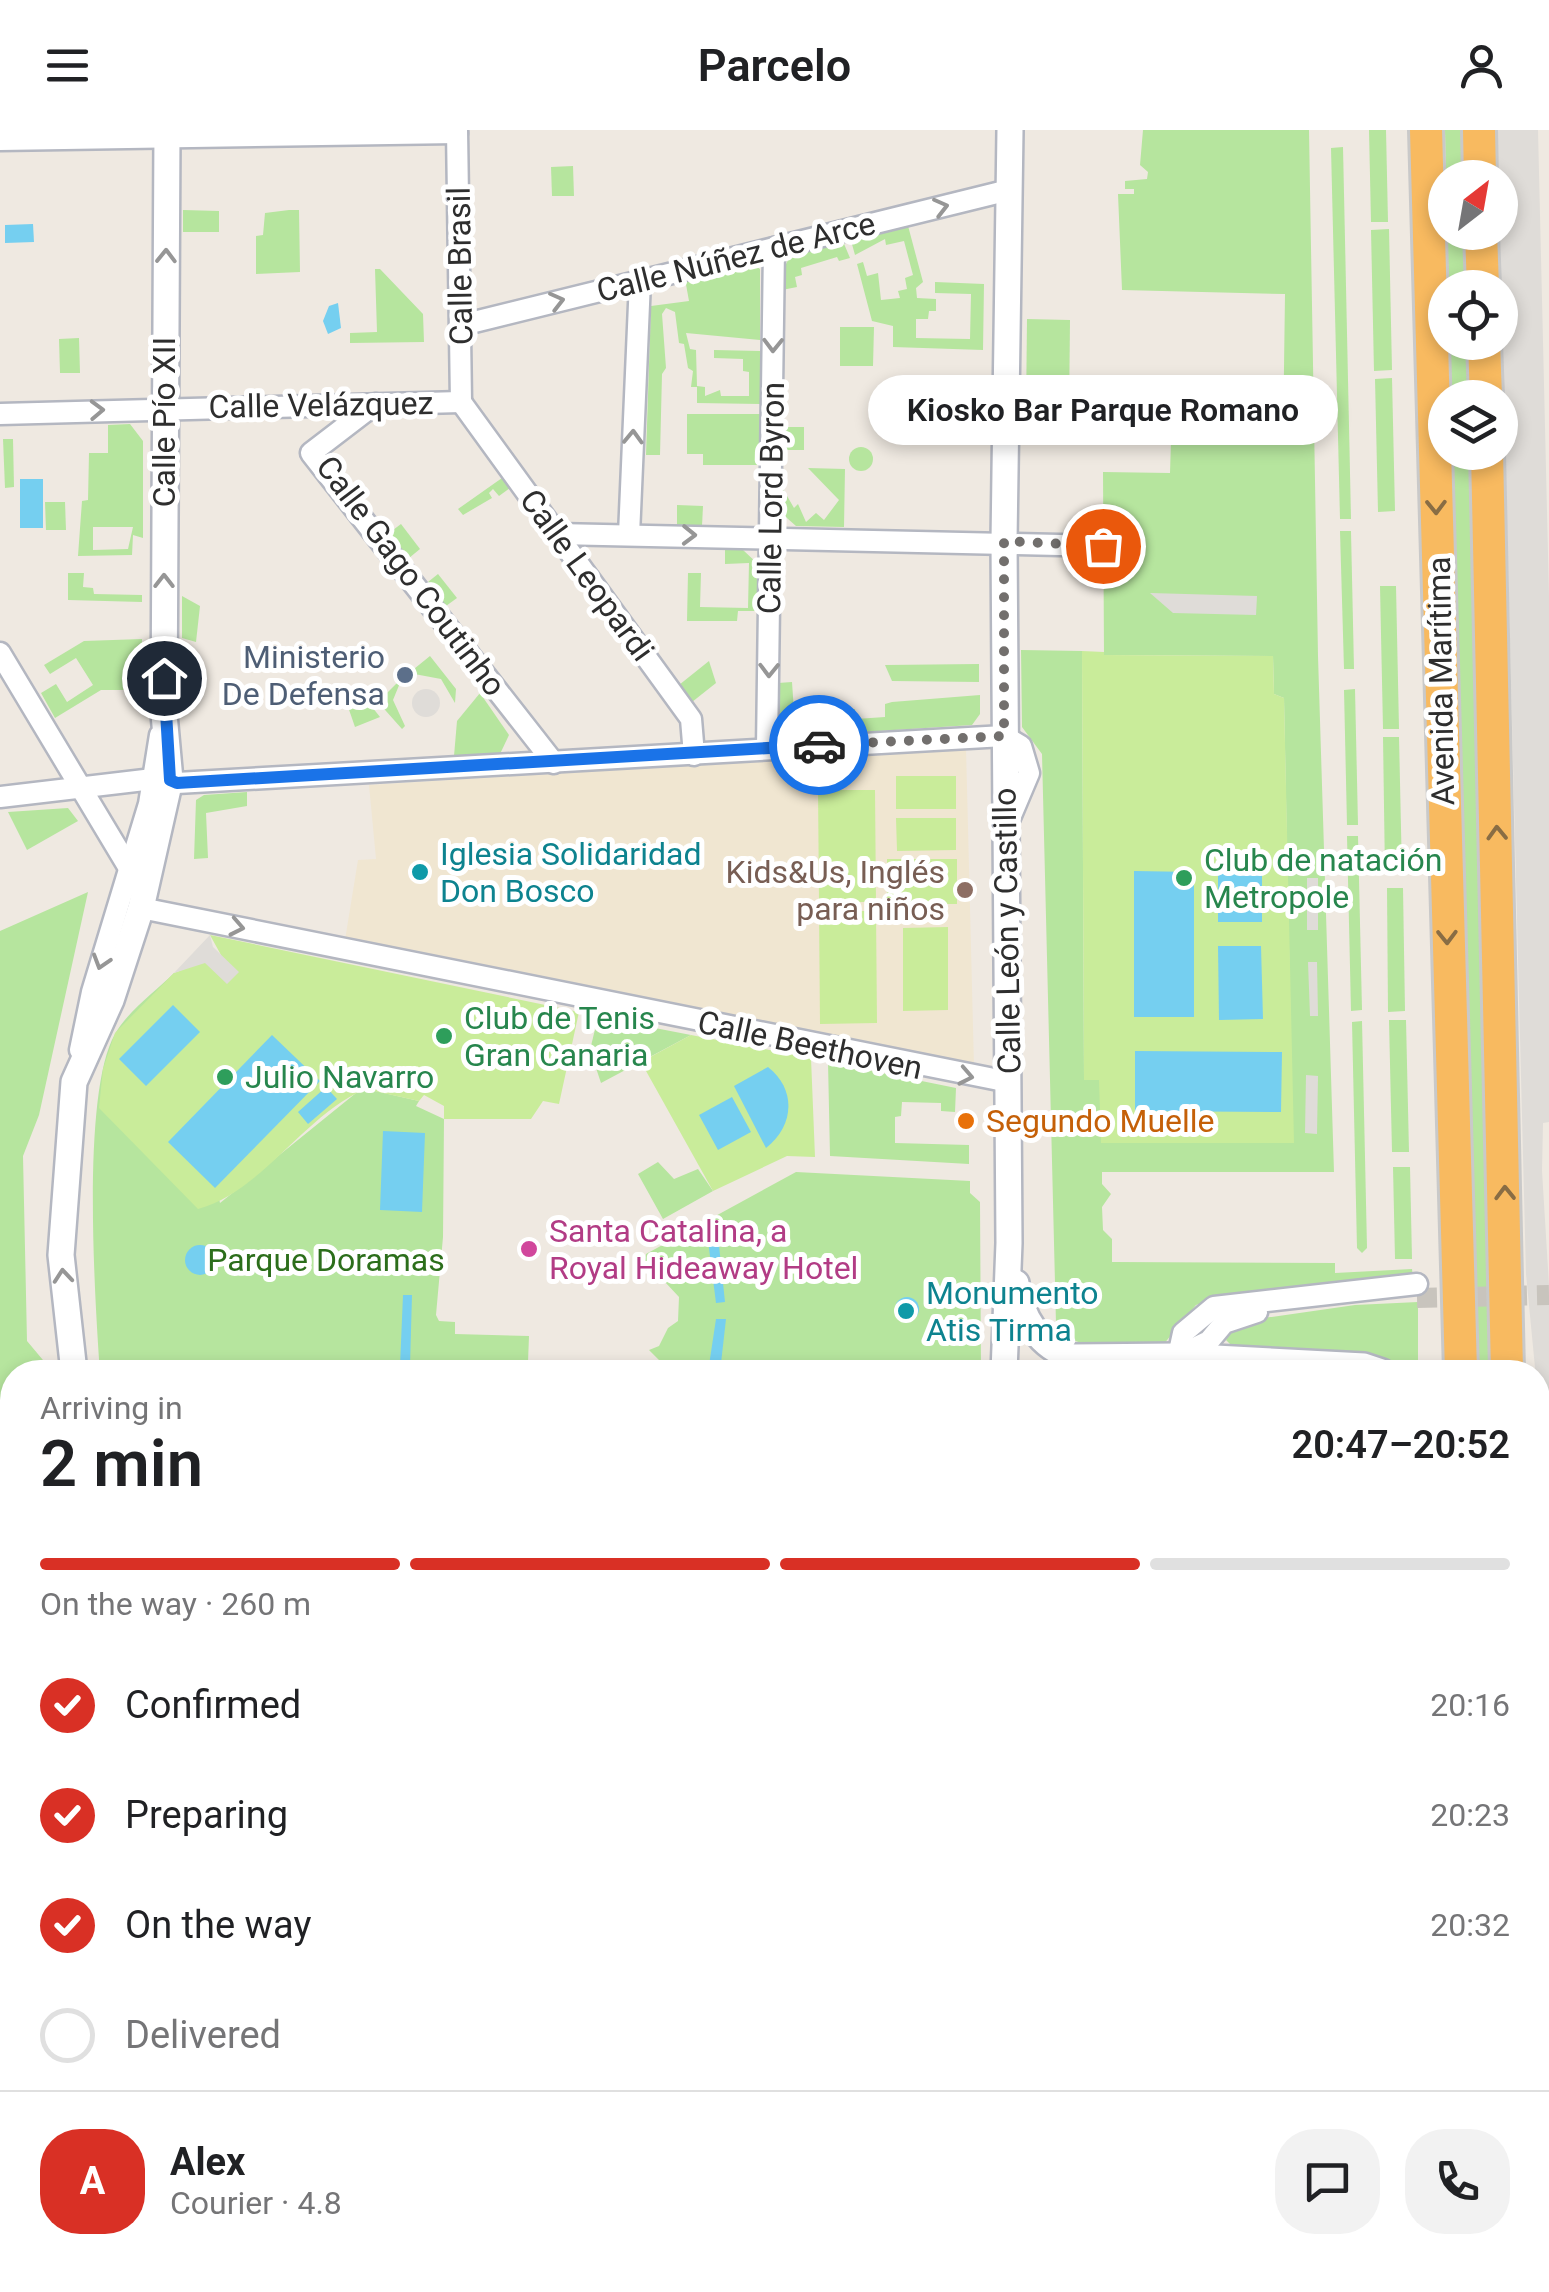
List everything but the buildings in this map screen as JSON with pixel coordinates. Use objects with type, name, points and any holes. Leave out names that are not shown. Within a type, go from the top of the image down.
[{"type":"highway","name":"Avenida Marítima","points":[[1426,130],[1456,1292]]},
{"type":"highway","points":[[1479,130],[1480,160]]},
{"type":"highway","name":"Avenida Marítima","points":[[1487,470],[1506,1291]]},
{"type":"highway","points":[[1506,1291],[1507,1360]]},
{"type":"highway","points":[[1506,1291],[1518,1360]]},
{"type":"highway","points":[[1452,1360],[1456,1292]]},
{"type":"highway","points":[[1456,1292],[1460,1360]]},
{"type":"street","name":"Calle León y Castillo","points":[[1004,1360],[1009,1082],[1004,541],[1010,130]]},
{"type":"street","points":[[0,140],[167,134],[457,132]]},
{"type":"street","name":"Calle Brasil","points":[[457,132],[461,402]]},
{"type":"street","name":"Calle Pío XII","points":[[74,1082],[112,1000],[141,908],[161,779],[167,134]]},
{"type":"street","name":"Calle Núñez de Arce","points":[[462,325],[1010,190]]},
{"type":"street","name":"Calle Lord Byron","points":[[768,748],[774,248]]},
{"type":"street","points":[[629,534],[640,281]]},
{"type":"street","name":"Calle Velázquez","points":[[0,414],[461,402]]},
{"type":"street","name":"Calle Leopardi","points":[[461,402],[691,719],[694,755]]},
{"type":"street","name":"Calle Gago Coutinho","points":[[375,404],[311,453],[554,762]]},
{"type":"street","points":[[557,534],[1103,546]]},
{"type":"street","points":[[0,652],[129,868]]},
{"type":"street","points":[[0,797],[161,779],[694,755],[1004,736]]},
{"type":"street","name":"Calle Pío XII","points":[[74,1082],[92,992],[129,868],[161,779]]},
{"type":"street","name":"Calle Beethoven","points":[[141,908],[1009,1082]]},
{"type":"street","points":[[73,1360],[60,1255],[74,1082]]},
{"type":"street","points":[[1009,1242],[1020,1306],[1033,1329],[1062,1354],[1091,1360]]},
{"type":"street","points":[[1140,1360],[1209,1342],[1224,1323],[1247,1313],[1417,1291]]},
{"type":"street","points":[[1156,1360],[1166,1355],[1256,1360]]},
{"type":"shaded area","points":[[1497,130],[1538,130],[1549,596],[1549,1122],[1543,1123],[1542,1171],[1549,1360],[1534,1360],[1526,1274],[1506,470],[1518,470],[1518,380],[1503,380],[1503,360],[1518,360],[1518,270],[1501,270],[1500,250],[1518,250],[1518,160],[1498,160]]},
{"type":"shaded area","points":[[1150,593],[1257,596],[1256,615],[1173,613]]},
{"type":"shaded area","points":[[426,689],[436,693],[440,703],[436,713],[426,717],[416,713],[412,703],[416,693]]},
{"type":"shaded area","points":[[966,748],[974,1067],[345,940],[358,860],[376,859],[369,785]]},
{"type":"shaded area","points":[[1307,878],[1318,878],[1318,930],[1307,930]]},
{"type":"shaded area","points":[[210,935],[213,947],[239,972],[227,984],[205,963],[174,973]]},
{"type":"shaded area","points":[[1308,962],[1317,962],[1318,1016],[1310,1016]]},
{"type":"shaded area","points":[[1306,1075],[1318,1076],[1317,1134],[1305,1133]]},
{"type":"green space","points":[[1143,130],[1309,130],[1318,656],[1334,1172],[1102,1172],[1102,1184],[1111,1194],[1102,1207],[1103,1230],[1112,1239],[1112,1262],[1335,1263],[1335,1273],[1412,1269],[1413,1278],[1220,1297],[1196,1305],[1163,1345],[1084,1344],[1064,1337],[1056,1324],[1042,754],[1022,727],[1021,650],[1082,651],[1084,1079],[1099,1080],[1293,1143],[1284,698],[1274,694],[1273,656],[1104,655],[1103,472],[1170,473],[1171,441],[1283,441],[1285,294],[1122,290],[1118,194],[1134,194],[1134,189],[1125,189],[1125,181],[1147,179],[1148,172],[1140,165]]},
{"type":"green space","points":[[1369,130],[1386,130],[1388,222],[1371,222]]},
{"type":"green space","points":[[1445,130],[1461,130],[1462,160],[1446,160]]},
{"type":"green space","points":[[1343,147],[1351,519],[1340,519],[1331,148]]},
{"type":"green space","points":[[573,166],[574,196],[552,196],[551,167]]},
{"type":"green space","points":[[183,210],[219,211],[219,232],[183,232]]},
{"type":"green space","points":[[299,210],[300,272],[256,274],[256,236],[263,235],[265,213]]},
{"type":"green space","points":[[907,222],[923,282],[916,288],[917,298],[936,299],[936,311],[929,311],[928,319],[916,319],[916,338],[970,339],[971,294],[935,293],[935,282],[984,284],[983,350],[893,347],[893,326],[872,321],[857,264],[863,262],[867,276],[878,273],[881,300],[900,298],[898,291],[907,289],[905,278],[913,275],[904,241],[886,245],[885,239],[855,255],[850,237]]},
{"type":"green space","points":[[1389,229],[1392,370],[1374,371],[1371,230]]},
{"type":"green space","points":[[842,239],[850,258],[839,261],[837,257],[801,268],[802,275],[795,277],[797,287],[782,290],[791,256],[806,247]]},
{"type":"green space","points":[[1447,250],[1464,250],[1465,270],[1448,270]]},
{"type":"green space","points":[[750,262],[760,269],[760,340],[686,333],[690,349],[696,350],[697,386],[705,387],[705,396],[720,390],[721,396],[749,396],[749,372],[743,371],[743,359],[714,358],[714,350],[760,351],[760,404],[697,403],[697,387],[691,387],[693,371],[688,368],[684,344],[679,343],[675,312],[666,308],[662,314],[666,368],[662,374],[660,455],[646,455],[651,306],[689,301],[685,279]]},
{"type":"green space","points":[[375,269],[380,269],[423,314],[424,342],[350,343],[350,333],[377,332]]},
{"type":"green space","points":[[1027,319],[1070,320],[1069,413],[1026,412]]},
{"type":"green space","points":[[840,327],[874,327],[873,366],[840,366]]},
{"type":"green space","points":[[79,338],[80,373],[60,373],[59,339]]},
{"type":"green space","points":[[1450,360],[1468,360],[1468,380],[1451,380]]},
{"type":"green space","points":[[1392,378],[1395,511],[1378,512],[1375,379]]},
{"type":"green space","points":[[687,414],[760,414],[760,465],[703,465],[703,454],[687,454]]},
{"type":"green space","points":[[130,424],[143,441],[143,538],[133,535],[132,555],[78,556],[82,501],[88,500],[89,453],[108,453],[108,425]],"holes":[[[93,527],[133,527],[128,549],[93,550]]]},
{"type":"green space","points":[[780,427],[804,427],[804,450],[780,450]]},
{"type":"green space","points":[[3,439],[13,439],[14,487],[5,488]]},
{"type":"green space","points":[[861,447],[873,459],[861,471],[849,459]]},
{"type":"green space","points":[[808,468],[845,469],[844,527],[796,526],[779,511],[779,482],[794,508],[798,504],[806,522],[816,513],[824,520],[839,500]]},
{"type":"green space","points":[[1452,470],[1470,470],[1497,1360],[1476,1360]]},
{"type":"green space","points":[[502,478],[510,488],[499,496],[493,489],[489,493],[492,498],[463,515],[458,509]]},
{"type":"green space","points":[[45,502],[65,502],[66,530],[46,530]]},
{"type":"green space","points":[[677,505],[703,506],[702,526],[677,526]]},
{"type":"green space","points":[[401,524],[420,549],[409,558],[389,533]]},
{"type":"green space","points":[[1340,531],[1351,531],[1354,669],[1344,669]]},
{"type":"green space","points":[[725,550],[743,550],[759,565],[759,611],[738,611],[737,621],[687,621],[688,573],[701,573],[700,607],[748,608],[749,563],[725,564]]},
{"type":"green space","points":[[68,573],[84,573],[83,587],[93,588],[94,594],[142,595],[142,602],[68,600]]},
{"type":"green space","points":[[438,574],[457,598],[446,606],[428,582]]},
{"type":"green space","points":[[1380,586],[1396,586],[1399,729],[1383,729]]},
{"type":"green space","points":[[182,596],[200,606],[196,642],[182,638]]},
{"type":"green space","points":[[142,639],[142,690],[101,690],[55,718],[41,693],[56,684],[67,702],[93,685],[76,658],[50,674],[44,665],[84,641]]},
{"type":"green space","name":"Club de natación Metropole","points":[[1082,651],[1104,655],[1273,656],[1274,694],[1284,698],[1294,1143],[1101,1143],[1099,1080],[1084,1080]]},
{"type":"green space","points":[[430,656],[456,689],[455,703],[441,679],[409,673]]},
{"type":"green space","points":[[709,661],[716,683],[692,702],[679,685]]},
{"type":"green space","points":[[979,664],[979,682],[892,681],[885,665]]},
{"type":"green space","points":[[402,678],[393,700],[405,726],[402,729],[378,702]]},
{"type":"green space","points":[[792,682],[795,726],[848,723],[847,709],[855,709],[856,719],[885,717],[885,704],[892,702],[980,695],[980,714],[972,725],[786,737],[778,728],[778,683]]},
{"type":"green space","points":[[1355,689],[1358,825],[1347,825],[1344,690]]},
{"type":"green space","points":[[361,693],[380,717],[355,727],[346,701]]},
{"type":"green space","points":[[480,693],[509,735],[500,754],[454,756],[457,721]]},
{"type":"green space","points":[[1383,737],[1399,737],[1402,873],[1385,874]]},
{"type":"green space","points":[[896,776],[956,776],[956,809],[896,809]]},
{"type":"green space","points":[[818,790],[875,790],[876,902],[819,902]]},
{"type":"green space","points":[[247,792],[247,806],[206,813],[208,858],[194,859],[196,800],[204,795]]},
{"type":"green space","points":[[68,808],[78,821],[27,850],[8,812]]},
{"type":"green space","points":[[896,818],[956,818],[956,850],[897,851]]},
{"type":"green space","points":[[1347,836],[1358,836],[1362,1010],[1351,1011]]},
{"type":"green space","points":[[887,859],[957,859],[957,904],[887,904]]},
{"type":"green space","points":[[1387,888],[1403,888],[1405,1011],[1388,1012]]},
{"type":"green space","points":[[88,892],[39,1115],[23,1156],[27,1341],[43,1360],[0,1360],[0,931]]},
{"type":"green space","points":[[819,911],[876,911],[877,1023],[820,1024]]},
{"type":"green space","points":[[948,927],[948,1010],[903,1011],[903,928]]},
{"type":"green space","points":[[210,935],[579,1012],[559,1104],[543,1101],[531,1119],[444,1119],[444,1106],[424,1095],[419,1101],[365,1089],[322,1117],[243,1186],[198,1209],[99,1108],[103,1069],[115,1033],[174,973],[221,955]]},
{"type":"green space","name":"Parque Doramas","points":[[174,973],[220,1203],[356,1093],[366,1089],[419,1101],[416,1106],[444,1119],[443,1237],[436,1315],[439,1321],[455,1322],[455,1334],[529,1336],[528,1360],[99,1360],[93,1198],[98,1102],[104,1063],[115,1034],[134,1010]]},
{"type":"green space","points":[[598,1017],[691,1035],[601,1083],[590,1050]]},
{"type":"green space","points":[[1389,1020],[1406,1020],[1409,1152],[1392,1152]]},
{"type":"green space","points":[[1362,1021],[1367,1248],[1362,1253],[1357,1248],[1352,1022]]},
{"type":"green space","points":[[691,1035],[811,1058],[815,1157],[787,1156],[713,1191],[641,1062]]},
{"type":"green space","points":[[828,1062],[956,1088],[955,1112],[941,1111],[941,1103],[902,1102],[901,1116],[895,1117],[895,1143],[969,1145],[969,1164],[830,1156]]},
{"type":"green space","points":[[658,1162],[674,1179],[698,1169],[713,1191],[663,1219],[638,1174]]},
{"type":"green space","points":[[1393,1167],[1410,1167],[1412,1259],[1395,1259]]},
{"type":"green space","points":[[796,1172],[970,1181],[970,1193],[980,1202],[981,1360],[659,1360],[649,1350],[659,1346],[668,1328],[678,1321],[679,1297],[665,1282],[658,1265],[645,1262],[646,1254]]},
{"type":"green space","points":[[1418,1302],[1418,1360],[1381,1360],[1354,1351],[1248,1351],[1234,1348],[1226,1340],[1236,1322],[1355,1305]]},
{"type":"water","points":[[33,224],[34,242],[5,243],[5,225]]},
{"type":"water","points":[[338,303],[341,328],[328,334],[323,321],[329,306]]},
{"type":"water","points":[[20,479],[43,479],[43,528],[20,528]]},
{"type":"water","points":[[1134,871],[1194,872],[1194,1017],[1134,1017]]},
{"type":"water","points":[[1218,873],[1262,873],[1262,922],[1218,922]]},
{"type":"water","points":[[1218,946],[1261,946],[1263,1019],[1219,1020]]},
{"type":"water","points":[[173,1005],[200,1032],[146,1086],[119,1059]]},
{"type":"water","points":[[272,1035],[320,1081],[215,1188],[168,1142]]},
{"type":"water","points":[[1135,1051],[1282,1052],[1281,1112],[1135,1111]]},
{"type":"water","points":[[768,1067],[784,1086],[788,1108],[782,1129],[766,1148],[734,1086]]},
{"type":"water","points":[[326,1087],[337,1099],[308,1124],[298,1112]]},
{"type":"water","points":[[732,1097],[751,1132],[718,1150],[699,1115]]},
{"type":"water","points":[[383,1131],[425,1133],[422,1212],[380,1210]]},
{"type":"water","points":[[718,1236],[725,1302],[716,1303],[708,1240]]},
{"type":"water","points":[[200,1245],[211,1249],[215,1260],[211,1271],[200,1275],[189,1271],[185,1260],[189,1249]]},
{"type":"water","points":[[403,1295],[412,1295],[410,1360],[400,1360]]},
{"type":"water","points":[[907,1297],[919,1309],[907,1321],[895,1309]]},
{"type":"water","points":[[716,1319],[726,1319],[721,1360],[710,1360]]},
{"type":"tunnel","points":[[1417,1298],[1549,1295]]},
{"type":"way so far","points":[[819,745],[1004,736],[1004,541],[1103,546]]},
{"type":"place","name":"Kiosko Bar Parque Romano","points":[[1103,546]]},
{"type":"place","name":"Ministerio De Defensa","points":[[405,675]]},
{"type":"place","name":"Iglesia Solidaridad Don Bosco","points":[[420,872]]},
{"type":"place","name":"Club de natación Metropole","points":[[1184,878]]},
{"type":"place","name":"Kids&Us, Inglés para niños","points":[[965,890]]},
{"type":"place","name":"Club de Tenis Gran Canaria","points":[[444,1036]]},
{"type":"place","name":"Julio Navarro","points":[[225,1077]]},
{"type":"place","name":"Segundo Muelle","points":[[966,1121]]},
{"type":"place","name":"Santa Catalina, a Royal Hideaway Hotel","points":[[529,1249]]},
{"type":"place","name":"Monumento Atis Tirma","points":[[906,1311]]},
{"type":"route","points":[[164,678],[170,780],[177,783],[819,745]]}]
